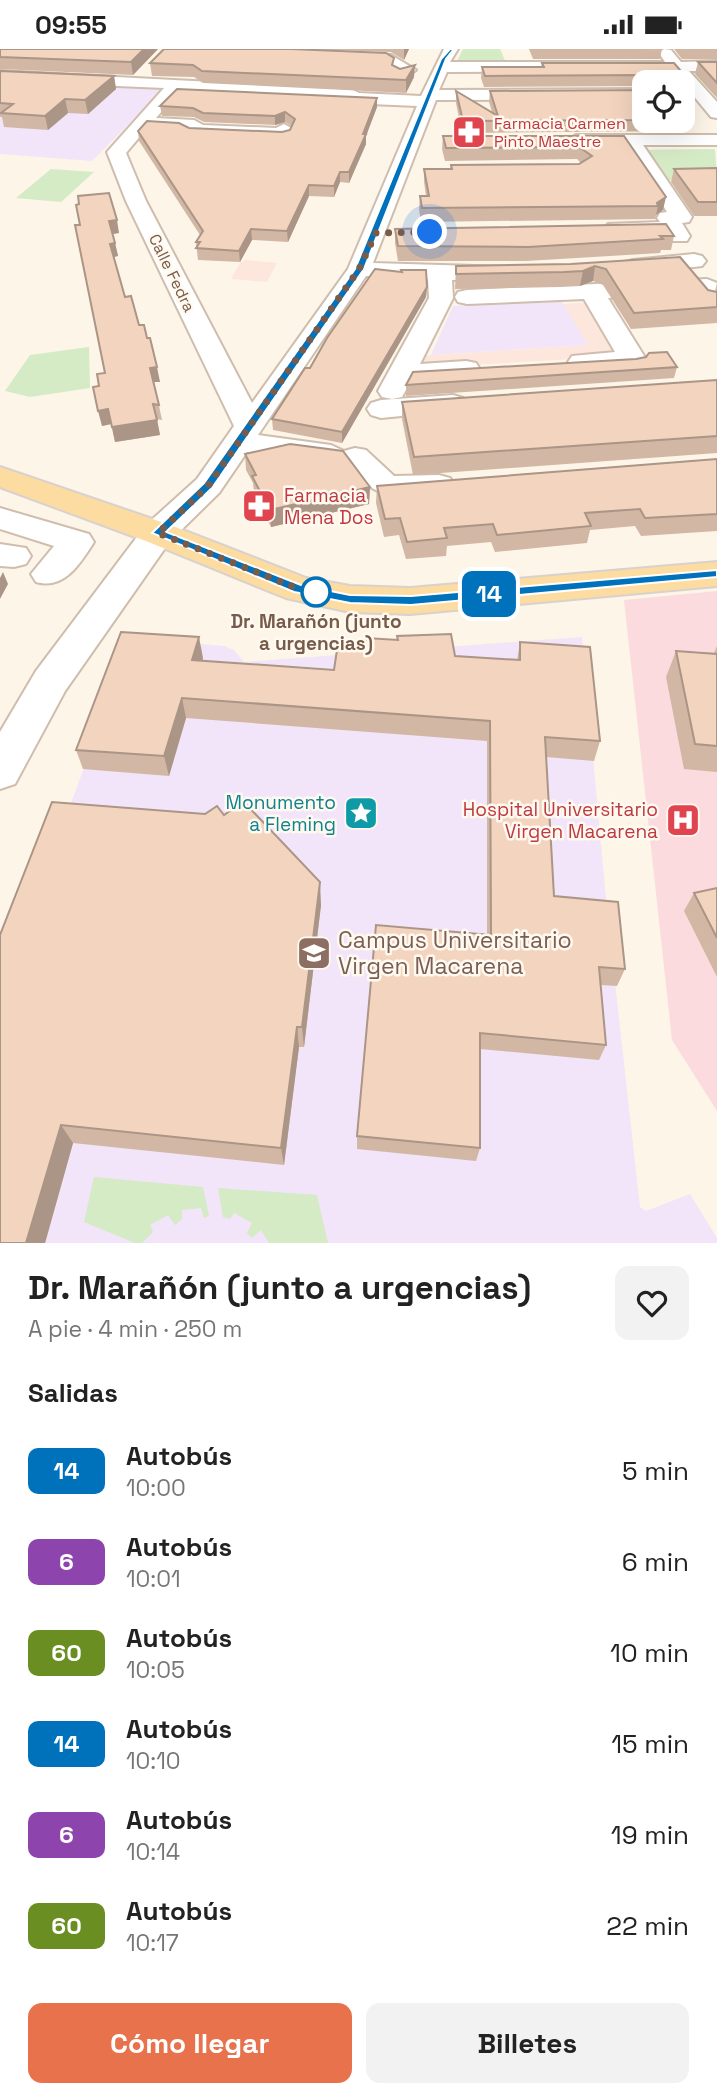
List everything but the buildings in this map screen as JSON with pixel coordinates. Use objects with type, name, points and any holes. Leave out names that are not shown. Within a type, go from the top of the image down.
[{"type":"main road","points":[[0,476],[158,533],[299,589],[350,599],[411,601],[717,574]]},
{"type":"street","points":[[511,49],[534,95]]},
{"type":"street","points":[[562,49],[591,94]]},
{"type":"street","points":[[617,49],[632,70]]},
{"type":"street","points":[[662,49],[717,113]]},
{"type":"street","points":[[632,94],[503,95],[434,70],[333,54],[391,59],[408,70],[392,77],[434,70],[520,67],[717,66]]},
{"type":"street","points":[[48,78],[68,64]]},
{"type":"street","points":[[201,88],[220,68]]},
{"type":"street","points":[[0,76],[368,99],[434,70]]},
{"type":"street","points":[[0,771],[50,682],[158,533],[208,486],[359,269],[407,169],[411,141],[434,70]]},
{"type":"street","points":[[141,123],[174,87]]},
{"type":"street","points":[[695,94],[701,94]]},
{"type":"street","points":[[503,95],[512,115]]},
{"type":"street","points":[[695,114],[717,113]]},
{"type":"street","points":[[141,123],[198,119],[190,130],[282,134],[284,129]]},
{"type":"street","name":"Calle Fedra","points":[[141,123],[116,152],[244,434]]},
{"type":"street","points":[[572,159],[563,140],[717,139]]},
{"type":"street","points":[[359,269],[440,286],[711,292],[668,218],[681,218],[630,140]]},
{"type":"street","points":[[411,141],[435,141]]},
{"type":"street","points":[[652,173],[678,173]]},
{"type":"street","points":[[591,229],[674,228]]},
{"type":"street","points":[[376,233],[403,232]]},
{"type":"street","points":[[440,286],[539,271],[598,270],[694,261]]},
{"type":"street","points":[[355,457],[402,373],[440,286]]},
{"type":"street","points":[[551,364],[633,359],[592,291]]},
{"type":"street","points":[[402,373],[497,367]]},
{"type":"street","points":[[381,409],[475,403]]},
{"type":"street","points":[[244,434],[355,457],[376,481],[403,488],[471,483]]},
{"type":"street","points":[[0,518],[77,541],[49,574]]},
{"type":"shaded area","points":[[0,81],[164,89],[92,161],[0,154]]},
{"type":"shaded area","points":[[246,260],[277,263],[267,282],[231,279],[240,263]]},
{"type":"shaded area","points":[[561,300],[588,345],[431,355],[453,306]]},
{"type":"shaded area","points":[[597,302],[621,356],[422,368],[418,356],[587,345],[563,304]]},
{"type":"shaded area","name":"Hospital Universitario Virgen Macarena","points":[[717,591],[717,1111],[672,1040],[624,600]]},
{"type":"shaded area","name":"Campus Universitario Virgen Macarena","points":[[582,637],[607,910],[640,1207],[646,1211],[690,1194],[717,1238],[717,1243],[0,1243],[2,989],[127,652],[135,638],[224,646],[234,650],[244,662]]},
{"type":"green space","points":[[463,49],[500,49],[507,65],[455,65]]},
{"type":"green space","points":[[715,149],[717,180],[642,180],[623,150]]},
{"type":"green space","points":[[51,169],[94,172],[61,202],[16,198]]},
{"type":"green space","points":[[89,347],[90,388],[30,397],[5,391],[30,355]]},
{"type":"green space","points":[[94,1177],[203,1187],[209,1216],[204,1218],[201,1208],[182,1210],[182,1219],[175,1225],[168,1215],[150,1225],[153,1232],[142,1243],[135,1243],[84,1222]]},
{"type":"green space","points":[[218,1188],[317,1195],[328,1243],[269,1243],[261,1230],[252,1238],[247,1233],[252,1223],[234,1213],[230,1219],[223,1217]]},
{"type":"bus line","name":"14","points":[[451,49],[434,81],[376,233],[359,269],[208,486],[158,533],[299,589],[350,599],[411,601],[717,574]]},
{"type":"place","name":"Farmacia Carmen Pinto Maestre","points":[[469,132]]},
{"type":"place","name":"Farmacia Mena Dos","points":[[259,506]]},
{"type":"place","name":"Dr. Marañón (junto a urgencias)","points":[[316,592]]},
{"type":"place","name":"Monumento a Fleming","points":[[361,813]]},
{"type":"place","name":"Hospital Universitario Virgen Macarena","points":[[683,820]]},
{"type":"place","name":"Campus Universitario Virgen Macarena","points":[[314,953]]},
{"type":"route","points":[[316,592],[299,589],[158,533],[208,486],[240,442],[359,269],[376,233],[430,232]]}]
